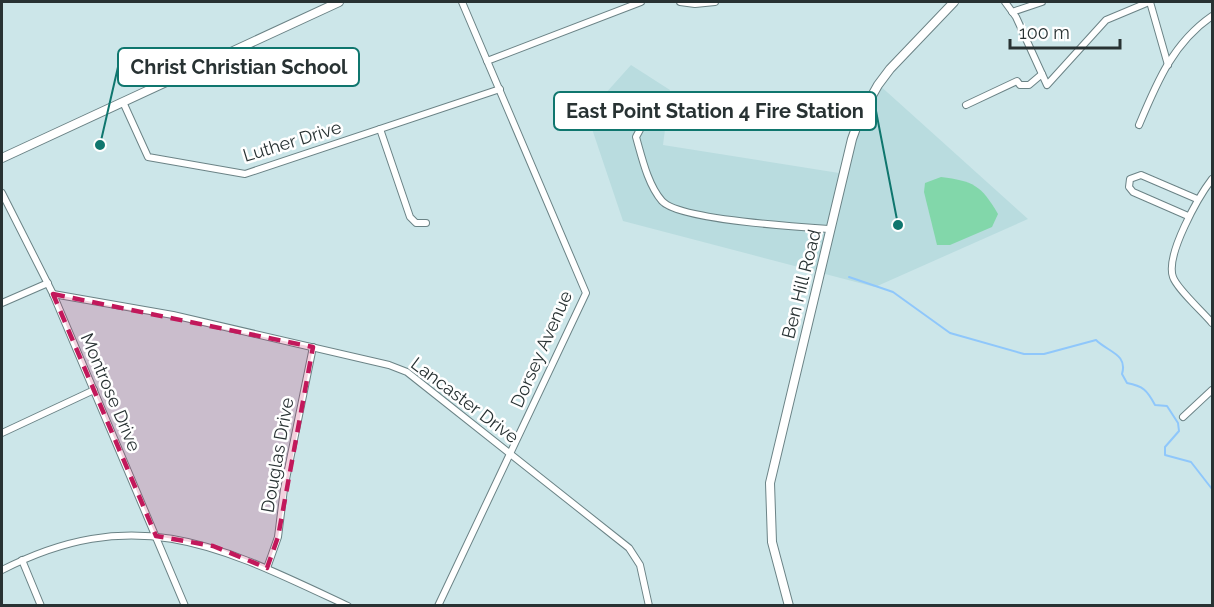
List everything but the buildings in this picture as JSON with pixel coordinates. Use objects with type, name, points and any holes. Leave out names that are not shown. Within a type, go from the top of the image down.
[{"type":"street","points":[[2,158],[339,2]]},
{"type":"street","name":"Dorsey Avenue","points":[[438,606],[586,293],[462,2]]},
{"type":"street","points":[[488,61],[641,2]]},
{"type":"street","points":[[680,2],[695,4],[715,2]]},
{"type":"street","name":"Ben Hill Road","points":[[789,606],[772,542],[770,483],[852,139],[870,97],[890,69],[954,2]]},
{"type":"street","points":[[1005,2],[1047,85],[1106,20],[1149,2],[1168,65]]},
{"type":"street","points":[[1012,12],[1042,2]]},
{"type":"street","points":[[1139,125],[1158,79],[1191,31],[1212,16]]},
{"type":"street","points":[[966,105],[1017,81],[1020,85],[1029,85],[1042,74]]},
{"type":"street","name":"Luther Drive","points":[[123,102],[148,157],[245,174],[500,89]]},
{"type":"street","points":[[653,105],[636,137],[656,192],[664,203],[673,208],[726,219],[830,229]]},
{"type":"street","points":[[380,129],[410,217],[416,223],[426,223]]},
{"type":"street","points":[[1188,216],[1133,192],[1129,187],[1130,179],[1134,175],[1141,175],[1197,199]]},
{"type":"street","points":[[1212,179],[1188,216],[1172,268],[1173,278],[1212,323]]},
{"type":"street","name":"Montrose Drive","points":[[2,193],[53,294],[185,606]]},
{"type":"street","points":[[2,303],[48,283]]},
{"type":"street","name":"Lancaster Drive","points":[[53,294],[173,315],[389,365],[407,372],[629,548],[640,565],[649,606]]},
{"type":"street","name":"Douglas Drive","points":[[267,568],[278,537],[284,489],[314,347]]},
{"type":"street","points":[[2,433],[94,390]]},
{"type":"street","points":[[1183,417],[1212,390]]},
{"type":"street","points":[[2,570],[22,560],[87,540],[124,535],[156,536],[213,546],[267,568],[348,606]]},
{"type":"street","points":[[22,560],[41,606]]},
{"type":"highlighted area","points":[[53,294],[313,347],[278,537],[267,568],[213,546],[156,536]]},
{"type":"shaded area","points":[[631,65],[670,90],[663,145],[839,173],[851,130],[877,83],[1028,219],[875,287],[623,221],[587,114]]},
{"type":"green space","points":[[941,177],[961,180],[981,191],[998,214],[992,227],[950,245],[937,245],[924,192],[925,183]]},
{"type":"waterway","points":[[849,277],[893,292],[950,333],[1024,354],[1044,354],[1096,340],[1120,358],[1123,367],[1122,374],[1127,383],[1144,389],[1155,405],[1167,406],[1178,423],[1179,431],[1165,447],[1165,455],[1191,462],[1212,489]]},
{"type":"place","name":"Christ Christian School","points":[[100,145]]},
{"type":"place","name":"East Point Station 4 Fire Station","points":[[898,225]]}]
